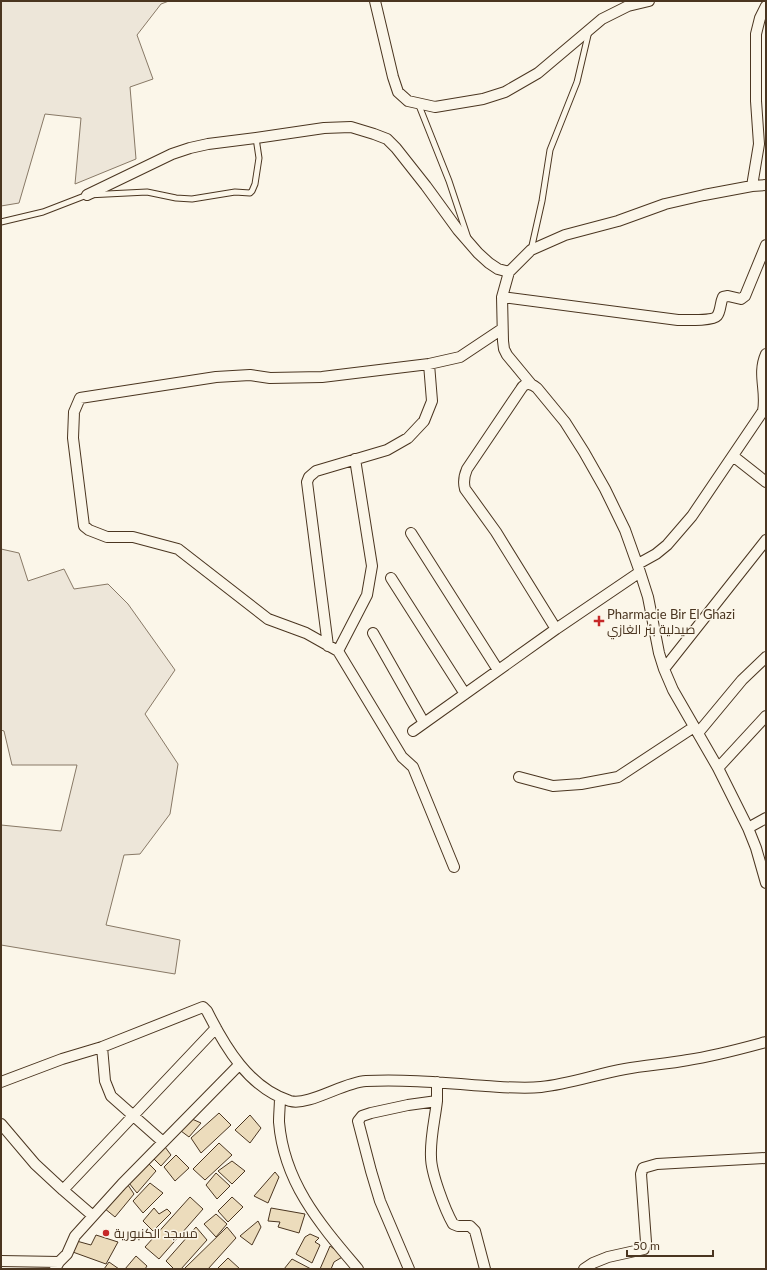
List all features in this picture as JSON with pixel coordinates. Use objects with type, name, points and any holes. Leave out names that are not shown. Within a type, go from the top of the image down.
[{"type":"street","points":[[375,1],[396,86],[404,98],[408,101],[417,102],[428,106],[443,106],[483,99],[505,92],[538,73],[602,19],[628,6],[649,1]]},
{"type":"street","points":[[752,186],[762,137],[756,101],[756,34],[760,18],[766,6]]},
{"type":"street","points":[[87,196],[172,154],[190,148],[208,144],[338,126],[351,127],[387,139],[416,172],[458,230],[470,244],[489,263],[498,269],[509,272]]},
{"type":"street","points":[[766,185],[752,186],[665,204],[618,221],[565,234],[531,250],[509,272],[502,297],[502,329],[504,349],[507,355],[531,384],[537,388],[565,422],[605,489],[622,524],[639,568],[648,597],[659,653],[664,669],[673,690],[718,768],[748,828],[756,848],[766,883]]},
{"type":"street","points":[[502,297],[678,320],[714,318],[718,314],[723,297],[728,296],[740,299],[745,296],[766,245]]},
{"type":"street","points":[[454,867],[412,767],[402,757],[338,651],[306,633],[268,619],[178,549],[133,537],[107,537],[88,530],[84,526],[73,438],[74,412],[80,398],[216,377],[250,375],[270,378],[322,377],[429,364],[460,357],[502,329]]},
{"type":"street","points":[[413,731],[639,568],[666,545],[692,516],[766,406],[766,392],[762,363],[766,354]]},
{"type":"street","points":[[328,646],[308,482],[309,477],[316,471],[387,450],[408,438],[424,421],[432,400],[429,364]]},
{"type":"street","points":[[531,384],[523,386],[467,469],[464,478],[464,485],[556,628]]},
{"type":"street","points":[[733,456],[766,482]]},
{"type":"street","points":[[338,651],[367,595],[372,566],[355,459]]},
{"type":"street","points":[[411,533],[498,670]]},
{"type":"street","points":[[664,669],[766,540]]},
{"type":"street","points":[[391,578],[465,694]]},
{"type":"street","points":[[373,633],[424,723]]},
{"type":"street","points":[[519,777],[553,786],[581,784],[618,777],[696,730],[742,680],[766,657]]},
{"type":"street","points":[[718,768],[766,716]]},
{"type":"street","points":[[748,828],[766,818]]},
{"type":"street","points":[[1,1082],[62,1059],[102,1047],[202,1007],[208,1011],[221,1039],[240,1064],[261,1085],[280,1097],[292,1101],[302,1101],[364,1081],[404,1080],[517,1088],[540,1087],[627,1068],[700,1058],[766,1042]]},
{"type":"street","points":[[62,1190],[216,1028]]},
{"type":"street","points":[[102,1047],[106,1080],[111,1096],[163,1142]]},
{"type":"street","points":[[1,1261],[57,1265],[68,1254],[75,1236],[122,1184],[240,1064]]},
{"type":"street","points":[[437,1082],[437,1101],[431,1143],[432,1168],[453,1224],[458,1226],[470,1226],[475,1231],[486,1269]]},
{"type":"street","points":[[280,1097],[280,1122],[284,1147],[292,1175],[300,1193],[321,1223],[358,1269]]},
{"type":"street","points":[[409,1269],[394,1237],[380,1201],[358,1121],[362,1116],[371,1113],[408,1105],[437,1101]]},
{"type":"street","points":[[1,1124],[35,1164],[62,1190],[93,1216]]},
{"type":"street","points":[[584,1269],[593,1263],[608,1257],[644,1249],[646,1242],[641,1174],[643,1168],[657,1164],[766,1158]]},
{"type":"lane","points":[[531,250],[542,201],[550,150],[578,82],[590,28]]},
{"type":"lane","points":[[417,102],[451,187],[470,244]]},
{"type":"lane","points":[[1,222],[43,212],[87,196],[147,192],[176,198],[192,199],[235,192],[250,192],[255,184],[259,158],[256,138]]},
{"type":"shaded area","points":[[1,1],[169,1],[161,4],[137,35],[153,79],[130,87],[136,159],[75,184],[81,118],[45,114],[19,203],[1,206]]},
{"type":"shaded area","points":[[1,549],[19,553],[28,581],[64,569],[74,589],[108,584],[128,604],[175,670],[145,714],[178,764],[170,814],[140,854],[124,855],[106,925],[180,940],[175,974],[1,945],[1,825],[61,831],[77,765],[12,765],[4,731],[1,730]]},
{"type":"building","points":[[219,1113],[231,1125],[201,1153],[191,1138]]},
{"type":"building","points":[[250,1115],[261,1128],[250,1143],[235,1130]]},
{"type":"building","points":[[192,1119],[201,1123],[189,1137],[181,1131]]},
{"type":"building","points":[[219,1143],[232,1155],[205,1180],[193,1169]]},
{"type":"building","points":[[165,1147],[171,1155],[161,1166],[153,1158]]},
{"type":"building","points":[[176,1155],[189,1168],[175,1181],[164,1167]]},
{"type":"building","points":[[232,1161],[245,1171],[232,1184],[218,1171]]},
{"type":"building","points":[[149,1164],[156,1171],[137,1193],[129,1183]]},
{"type":"building","points":[[275,1172],[279,1177],[268,1203],[254,1196]]},
{"type":"building","points":[[216,1173],[230,1186],[217,1199],[206,1185]]},
{"type":"building","points":[[150,1183],[163,1193],[143,1213],[133,1201]]},
{"type":"building","points":[[128,1185],[134,1194],[115,1217],[104,1208]]},
{"type":"building","points":[[190,1197],[203,1209],[159,1259],[145,1247]]},
{"type":"building","points":[[232,1197],[243,1207],[228,1222],[218,1211]]},
{"type":"building","points":[[154,1208],[159,1214],[167,1209],[171,1213],[153,1231],[143,1221]]},
{"type":"building","points":[[271,1208],[305,1214],[299,1233],[278,1227],[280,1222],[268,1221]]},
{"type":"building","points":[[216,1214],[227,1224],[216,1237],[204,1224]]},
{"type":"building","points":[[258,1221],[261,1227],[252,1245],[240,1236]]},
{"type":"building","points":[[196,1227],[207,1240],[181,1269],[174,1269],[166,1261]]},
{"type":"building","points":[[227,1227],[236,1238],[208,1269],[184,1269]]},
{"type":"building","points":[[310,1234],[319,1238],[315,1242],[320,1245],[312,1263],[296,1254],[305,1237]]},
{"type":"building","points":[[96,1235],[118,1242],[106,1264],[70,1251],[73,1240],[91,1245]]},
{"type":"building","points":[[330,1246],[344,1256],[334,1262],[331,1269],[320,1269]]},
{"type":"building","points":[[136,1256],[147,1266],[145,1269],[125,1269]]},
{"type":"building","points":[[228,1258],[240,1269],[217,1269]]},
{"type":"building","points":[[292,1259],[311,1269],[284,1269]]},
{"type":"building","points":[[109,1262],[119,1269],[104,1269]]},
{"type":"place","name":"Pharmacie Bir El Ghazi صيدلية بئر الغازي","points":[[599,621]]},
{"type":"place","name":"مسجد الكنبورية","points":[[106,1233]]}]
